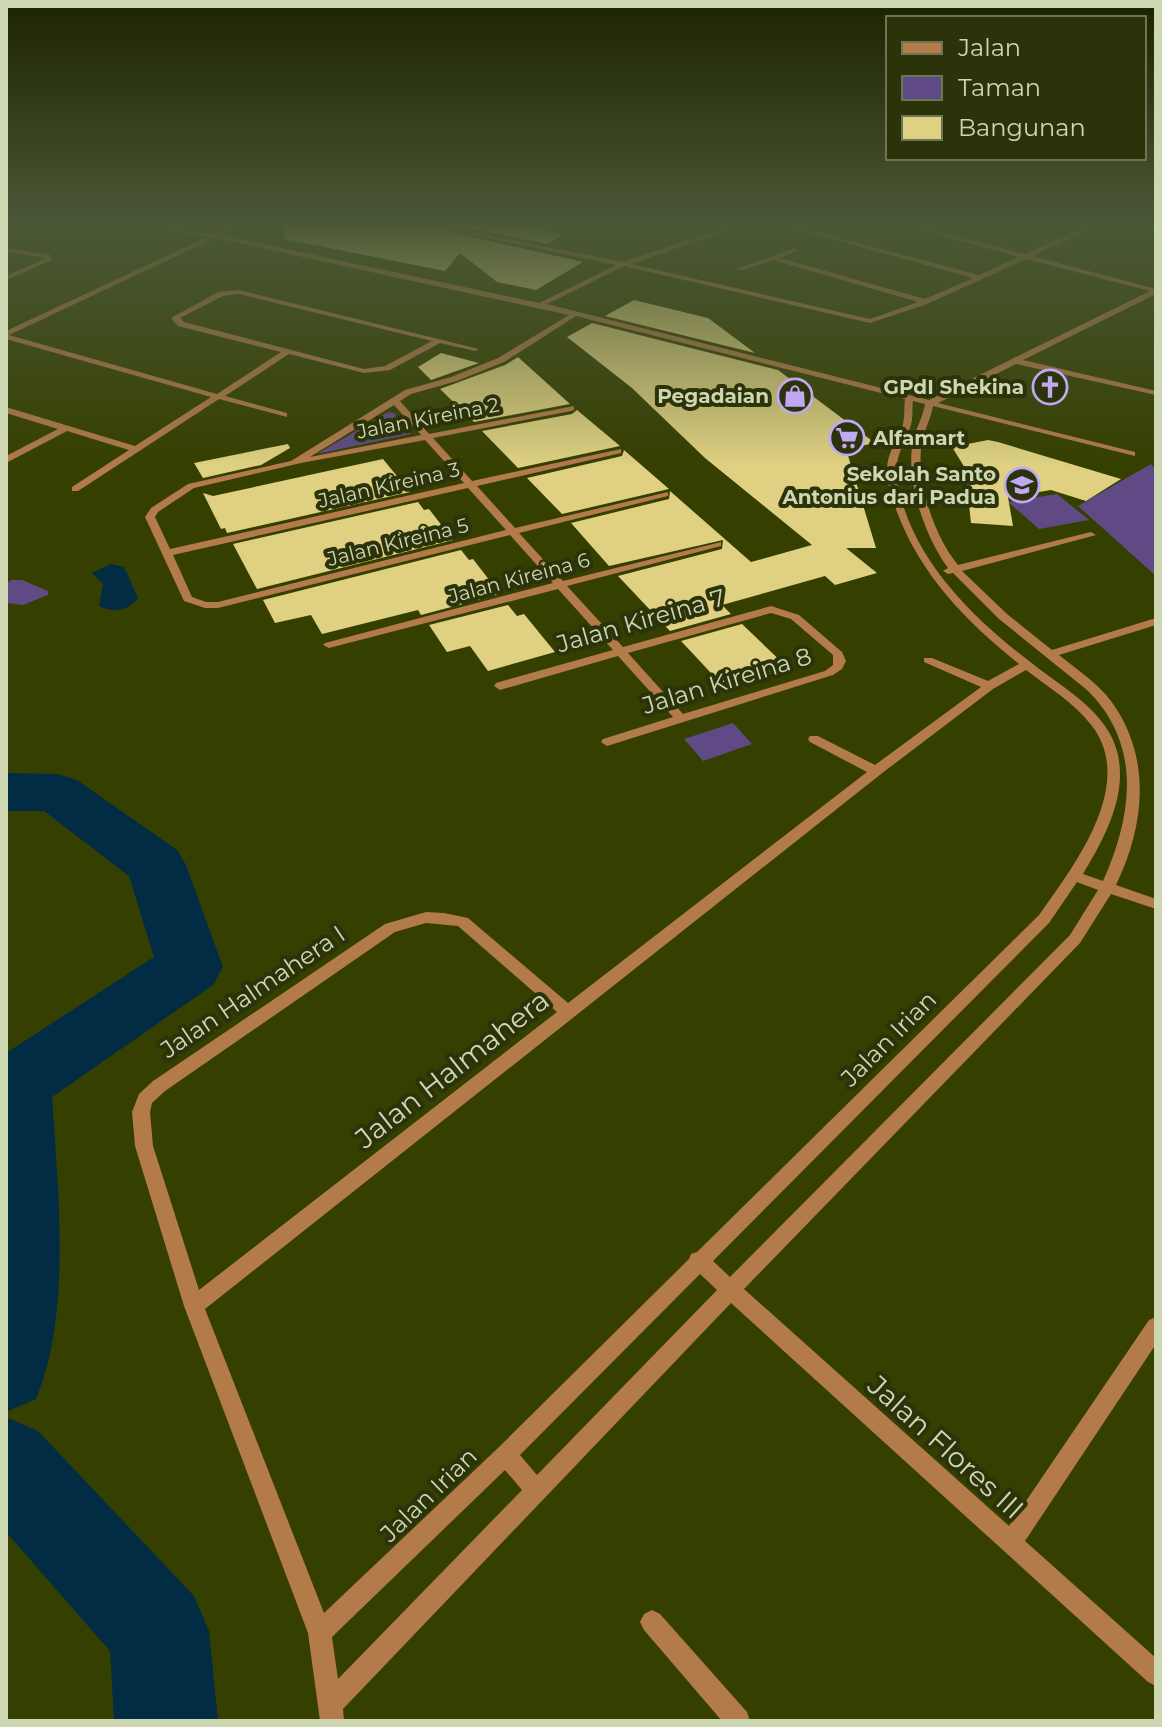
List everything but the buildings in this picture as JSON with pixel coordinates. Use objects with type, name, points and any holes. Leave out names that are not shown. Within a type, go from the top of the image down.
[{"type":"street","points":[[6,335],[66,307]]},
{"type":"street","points":[[197,307],[175,318],[181,324],[375,371],[387,368],[439,340]]},
{"type":"street","points":[[300,307],[475,349]]},
{"type":"street","points":[[546,307],[1132,454]]},
{"type":"street","points":[[803,307],[859,320],[879,319],[912,307]]},
{"type":"street","points":[[929,404],[1125,307]]},
{"type":"street","points":[[294,463],[424,385],[454,379],[501,360],[575,314]]},
{"type":"street","points":[[6,335],[284,415]]},
{"type":"street","points":[[75,489],[214,396],[288,351]]},
{"type":"street","points":[[1015,361],[1156,393]]},
{"type":"street","name":"Jalan Irian","points":[[320,1633],[505,1455],[1044,919],[1074,876],[1104,820],[1111,796],[1112,756],[1099,725],[1069,695],[1026,665],[932,574],[912,541],[895,493],[891,461],[908,422],[909,400]]},
{"type":"street","points":[[395,401],[681,719]]},
{"type":"street","points":[[332,1712],[537,1490],[1075,939],[1111,889],[1138,830],[1145,799],[1144,776],[1122,722],[1085,683],[1016,630],[955,570],[936,540],[920,485],[917,443],[928,419],[929,404]]},
{"type":"street","name":"Jalan Kireina 2","points":[[168,553],[150,517],[154,510],[177,492],[203,482],[571,408]]},
{"type":"street","points":[[6,410],[136,449]]},
{"type":"street","points":[[6,460],[66,428]]},
{"type":"street","name":"Jalan Kireina 3","points":[[168,553],[618,451]]},
{"type":"street","name":"Jalan Kireina 5","points":[[168,553],[188,599],[205,605],[218,605],[665,494]]},
{"type":"street","points":[[932,574],[1091,535]]},
{"type":"street","points":[[912,541],[936,540]]},
{"type":"street","name":"Jalan Kireina 6","points":[[329,645],[717,544]]},
{"type":"street","name":"Jalan Kireina 7","points":[[500,686],[760,610],[779,610],[795,617]]},
{"type":"street","name":"Jalan Kireina 8","points":[[607,742],[829,673],[838,667],[838,654],[795,617]]},
{"type":"street","points":[[1048,655],[1156,621]]},
{"type":"street","points":[[928,660],[989,686]]},
{"type":"street","name":"Jalan Halmahera","points":[[194,1306],[876,771],[989,686],[1026,665]]},
{"type":"street","points":[[1099,725],[1122,722]]},
{"type":"street","points":[[814,739],[876,771]]},
{"type":"street","points":[[1074,876],[1156,904]]},
{"type":"street","name":"Jalan Halmahera I","points":[[194,1306],[144,1146],[141,1112],[145,1099],[159,1086],[390,928],[411,918],[442,915],[463,922],[569,1013]]},
{"type":"street","name":"Jalan Flores III","points":[[698,1260],[1156,1674]]},
{"type":"street","points":[[194,1306],[320,1633],[332,1712]]},
{"type":"street","points":[[1011,1543],[1156,1327]]},
{"type":"street","points":[[505,1455],[537,1490]]},
{"type":"street","points":[[652,1622],[738,1721]]},
{"type":"green space","points":[[388,412],[394,413],[411,434],[317,454]]},
{"type":"green space","points":[[1151,464],[1156,470],[1156,576],[1078,506]]},
{"type":"green space","points":[[1057,494],[1089,520],[1039,529],[1008,502]]},
{"type":"green space","points":[[22,580],[48,591],[48,595],[23,605],[8,603],[6,583]]},
{"type":"green space","points":[[733,723],[752,744],[703,761],[684,739]]},
{"type":"water","points":[[111,564],[124,567],[138,598],[120,610],[99,606],[103,584],[92,573]]},
{"type":"waterway","points":[[6,792],[57,793],[156,865],[190,967],[16,1084],[21,1248],[6,1369]]},
{"type":"waterway","points":[[6,1463],[159,1631],[166,1721]]},
{"type":"place","name":"GPdI Shekina","points":[[1050,387]]},
{"type":"place","name":"Pegadaian","points":[[795,396]]},
{"type":"place","name":"Alfamart","points":[[847,438]]},
{"type":"place","name":"Sekolah Santo Antonius dari Padua","points":[[1022,485]]}]
